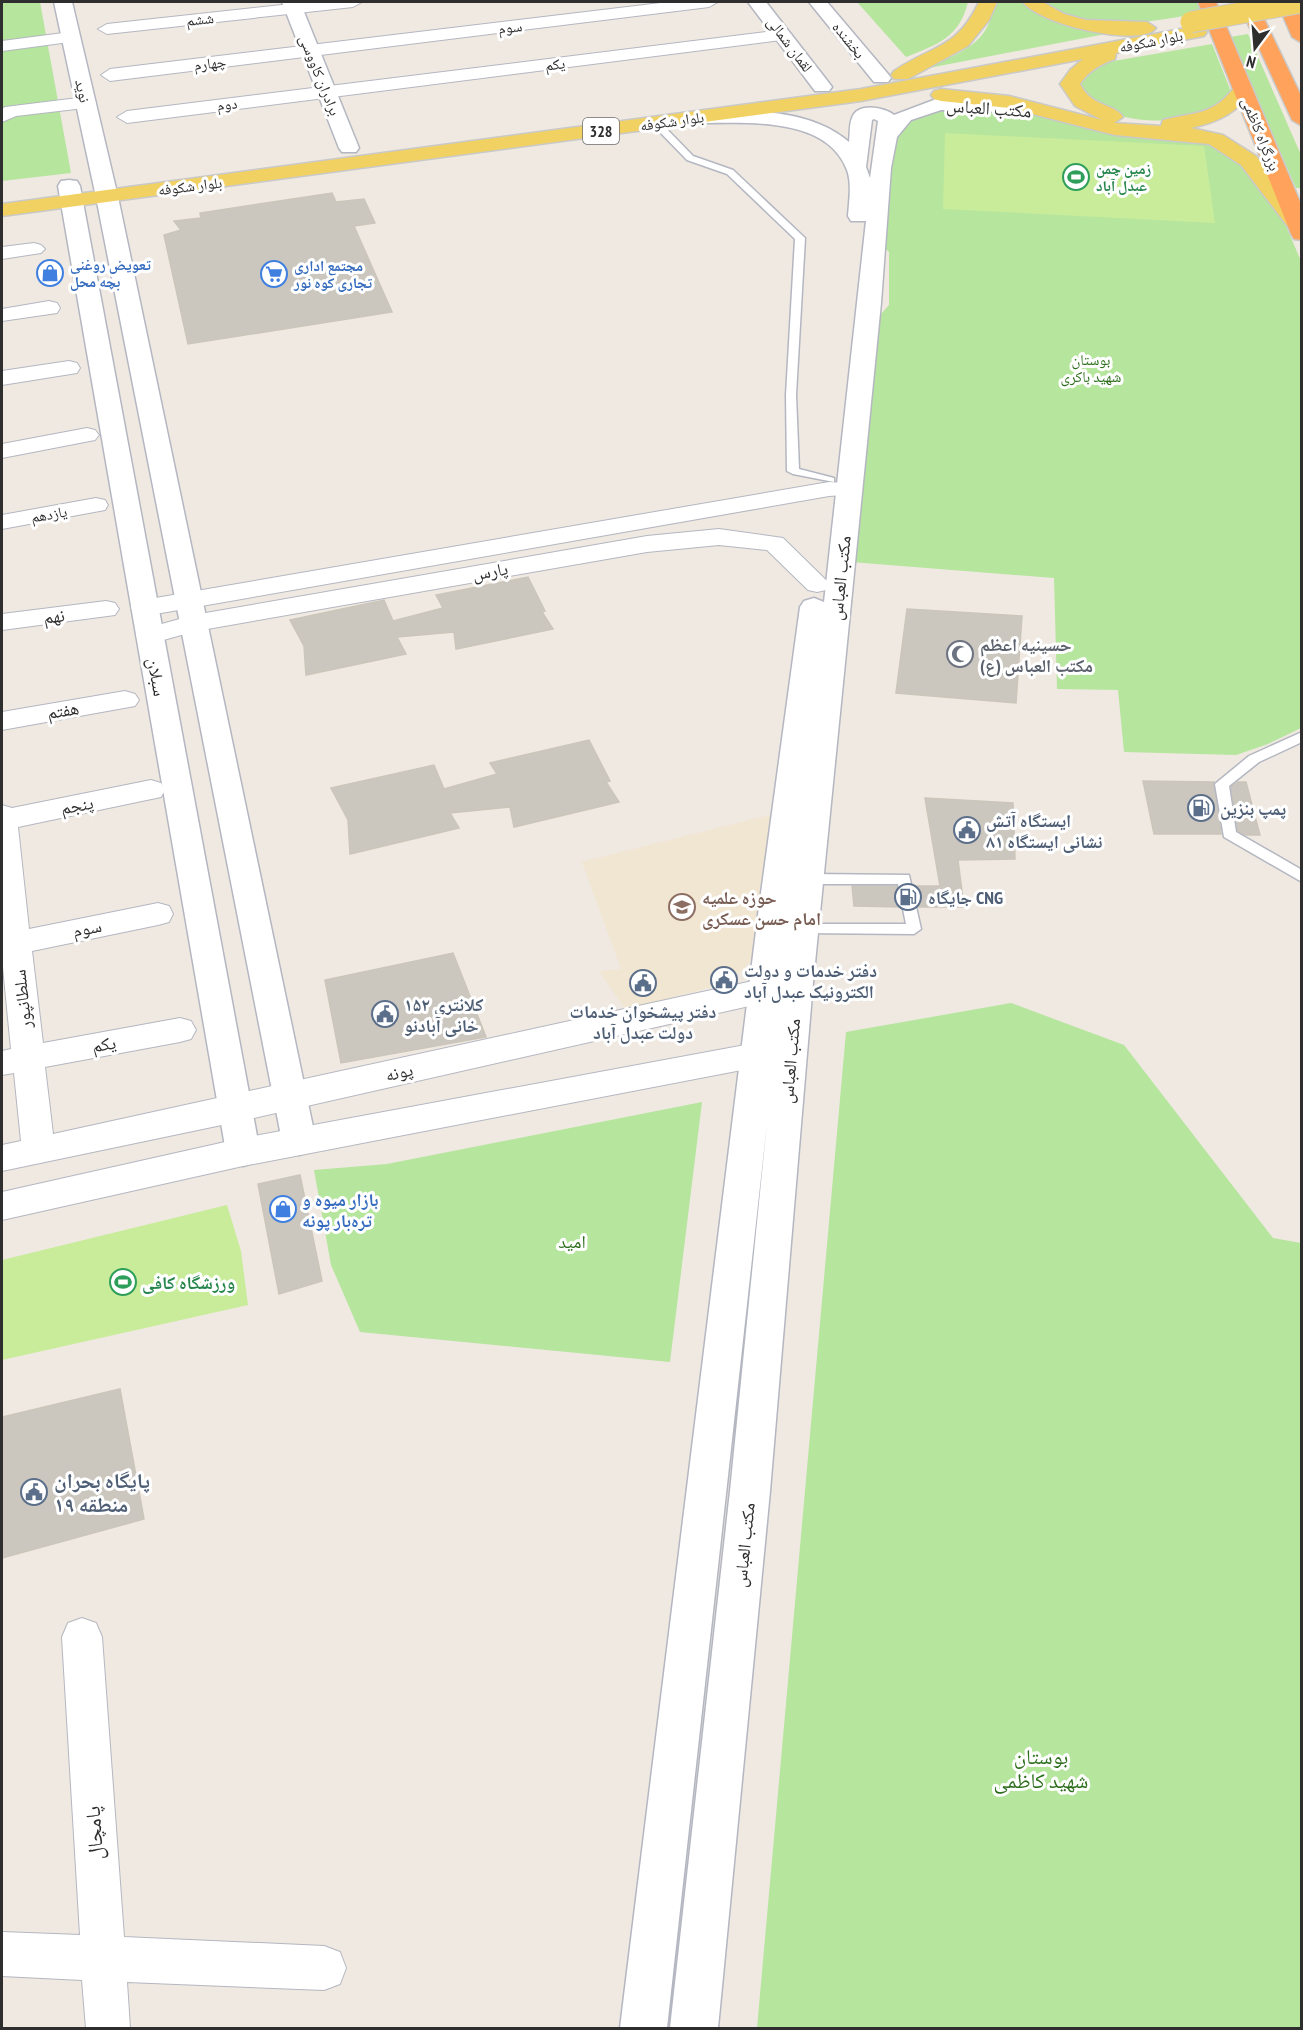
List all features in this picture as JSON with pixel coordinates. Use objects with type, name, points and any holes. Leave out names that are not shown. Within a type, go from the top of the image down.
[{"type":"highway","name":"بزرگراه کاظمی","points":[[1206,2],[1299,229]]},
{"type":"highway","points":[[1247,2],[1302,120]]},
{"type":"highway","points":[[1286,2],[1302,37]]},
{"type":"main road","name":"نوید","points":[[63,2],[105,189]]},
{"type":"main road","name":"لقمان شمالی","points":[[757,2],[822,87]]},
{"type":"main road","name":"بخشنده","points":[[818,2],[881,78]]},
{"type":"main road","name":"بخشنده","points":[[841,2],[901,75]]},
{"type":"main road","points":[[901,75],[968,38],[978,26],[988,2]]},
{"type":"main road","points":[[1032,2],[1058,17],[1082,24],[1108,28],[1157,28]]},
{"type":"main road","name":"328","points":[[1192,29],[1302,2]]},
{"type":"main road","name":"برادران کاووسی","points":[[292,5],[349,148]]},
{"type":"main road","name":"328","points":[[1192,29],[1302,14]]},
{"type":"main road","name":"بلوار شکوفه","points":[[105,189],[349,148],[901,75],[1157,28],[1192,29]]},
{"type":"main road","name":"بلوار شکوفه","points":[[2,210],[70,194],[105,189],[656,123],[861,95],[1192,29]]},
{"type":"main road","points":[[1192,29],[1101,57],[1074,75],[1070,84],[1074,94],[1082,103],[1098,113],[1146,124],[1177,124],[1201,120],[1220,112],[1232,104],[1243,88]]},
{"type":"main road","points":[[861,95],[990,96],[1118,129],[1193,136],[1227,144],[1247,158],[1299,229]]},
{"type":"main road","name":"مکتب العباس","points":[[887,136],[904,116],[939,104],[1011,106],[1060,115]]},
{"type":"main road","name":"مکتب العباس","points":[[643,2028],[775,1052],[782,986],[798,845],[836,486],[858,237],[860,182],[856,167],[862,117],[876,113],[884,115],[888,120],[881,168],[870,303],[836,486],[817,584],[798,845],[809,879],[804,928],[782,986]]},
{"type":"main road","points":[[703,117],[791,121],[822,132],[841,147],[856,167]]},
{"type":"main road","points":[[105,189],[299,1141]]},
{"type":"main road","name":"بلوار شکوفه","points":[[2,194],[70,194]]},
{"type":"main road","name":"سبلان","points":[[70,194],[243,1152]]},
{"type":"main road","name":"مکتب العباس","points":[[694,2028],[750,1491],[775,1052]]},
{"type":"street","points":[[292,5],[353,2]]},
{"type":"street","name":"سوم","points":[[311,52],[709,2]]},
{"type":"street","name":"ششم","points":[[106,29],[292,5]]},
{"type":"street","name":"یکم","points":[[326,92],[783,35]]},
{"type":"street","points":[[2,46],[71,37]]},
{"type":"street","name":"چهارم","points":[[110,75],[311,52]]},
{"type":"street","name":"دوم","points":[[127,117],[326,92]]},
{"type":"street","points":[[2,116],[12,111],[86,103]]},
{"type":"street","points":[[2,253],[34,249]]},
{"type":"street","points":[[2,315],[49,308]]},
{"type":"street","points":[[2,378],[69,368]]},
{"type":"street","points":[[2,451],[87,435]]},
{"type":"street","name":"پارس","points":[[149,636],[191,611],[644,533],[836,486]]},
{"type":"street","name":"یازدهم","points":[[2,522],[96,505]]},
{"type":"street","name":"پارس","points":[[644,533],[774,543],[817,584]]},
{"type":"street","points":[[144,608],[191,611]]},
{"type":"street","name":"نهم","points":[[2,622],[106,609]]},
{"type":"street","name":"هفتم","points":[[2,720],[126,700]]},
{"type":"street","name":"پنجم","points":[[2,820],[151,790]]},
{"type":"street","name":"سلطانپور","points":[[2,815],[15,1061],[38,1148]]},
{"type":"street","name":"سوم","points":[[9,944],[158,914]]},
{"type":"street","name":"پونه","points":[[2,1158],[38,1148],[236,1109],[782,986]]},
{"type":"street","name":"یکم","points":[[15,1061],[180,1030]]},
{"type":"street","points":[[2,1206],[243,1152],[775,1052]]},
{"type":"street","name":"پامچال","points":[[82,1637],[108,2028]]},
{"type":"street","points":[[2,1954],[324,1968]]},
{"type":"lane","points":[[656,123],[690,158],[730,172],[800,238],[791,395],[793,471],[799,475],[836,486]]},
{"type":"lane","points":[[1302,736],[1254,759],[1222,784],[1230,834],[1302,877]]},
{"type":"lane","points":[[804,928],[914,929],[904,879],[809,879]]},
{"type":"shaded area","name":"حوزه علمیه امام حسن عسکری","points":[[778,813],[762,951],[729,982],[626,1010],[599,971],[621,969],[582,862]]},
{"type":"green space","points":[[2,2],[40,2],[71,173],[2,181]]},
{"type":"green space","points":[[857,2],[968,2],[953,32],[928,48],[906,57]]},
{"type":"green space","points":[[996,2],[1025,2],[1121,31],[913,71],[954,56],[972,44],[986,29]]},
{"type":"green space","points":[[1042,2],[1197,2],[1201,13],[1140,22],[1099,22],[1079,19]]},
{"type":"green space","points":[[1248,34],[1301,155],[1301,188],[1296,188],[1230,37]]},
{"type":"green space","points":[[1212,44],[1232,94],[1220,104],[1205,111],[1170,120],[1134,119],[1117,115],[1103,108],[1080,91],[1080,81],[1095,67],[1108,62]]},
{"type":"green space","name":"بوستان شهید باکری","points":[[996,107],[1202,140],[1239,156],[1277,205],[1301,261],[1301,728],[1268,744],[1236,755],[1124,752],[1118,690],[1057,689],[1054,578],[851,562],[875,321],[889,305],[889,252],[883,246],[896,138],[910,120],[935,108]]},
{"type":"green space","name":"زمین چمن عبدل آباد","points":[[945,133],[1204,146],[1215,223],[943,209]]},
{"type":"green space","name":"بوستان شهید کاظمی","points":[[1011,1003],[1124,1045],[1273,1238],[1301,1243],[1301,2028],[757,2028],[846,1032]]},
{"type":"green space","name":"امید","points":[[702,1102],[670,1362],[360,1332],[331,1265],[314,1170],[387,1164]]},
{"type":"green space","name":"ورزشگاه کافی","points":[[227,1205],[241,1251],[248,1305],[2,1360],[2,1260]]},
{"type":"building","name":"مجتمع اداری تجاری کوه نور","points":[[332,193],[336,202],[364,199],[375,223],[354,226],[392,312],[188,344],[164,235],[181,230],[174,221],[201,218],[200,213]]},
{"type":"building","points":[[528,577],[545,611],[542,612],[553,629],[456,649],[454,632],[397,637],[406,654],[306,675],[304,646],[290,620],[384,600],[393,621],[443,608],[436,595]]},
{"type":"building","name":"حسینیه اعظم مکتب العباس (ع)","points":[[907,609],[1022,616],[1016,703],[896,693]]},
{"type":"building","points":[[589,740],[610,781],[606,782],[619,802],[514,827],[510,807],[450,813],[459,828],[350,854],[348,820],[331,788],[434,765],[444,789],[497,774],[490,763]]},
{"type":"building","name":"پمپ بنزین","points":[[1143,781],[1214,782],[1221,834],[1154,834]]},
{"type":"building","points":[[1238,782],[1246,782],[1260,835],[1245,835],[1238,831],[1231,787]]},
{"type":"building","points":[[925,798],[1013,803],[1015,859],[958,860],[964,907],[918,907],[914,886],[940,886]]},
{"type":"building","points":[[852,886],[896,886],[900,907],[854,906]]},
{"type":"building","points":[[453,953],[486,1037],[341,1063],[325,980]]},
{"type":"building","points":[[300,1175],[322,1281],[279,1294],[258,1184]]},
{"type":"building","points":[[120,1389],[144,1519],[2,1558],[2,1417]]},
{"type":"place","name":"زمین چمن عبدل آباد","points":[[1076,177]]},
{"type":"place","name":"تعویض روغنی بچه محل","points":[[50,273]]},
{"type":"place","name":"مجتمع اداری تجاری کوه نور","points":[[274,274]]},
{"type":"place","name":"حسینیه اعظم مکتب العباس (ع)","points":[[960,654]]},
{"type":"place","name":"پمپ بنزین","points":[[1201,808]]},
{"type":"place","name":"ایستگاه آتش نشانی ایستگاه ۸۱","points":[[967,830]]},
{"type":"place","name":"جایگاه CNG","points":[[908,897]]},
{"type":"place","name":"حوزه علمیه امام حسن عسکری","points":[[682,907]]},
{"type":"place","name":"دفتر خدمات و دولت الکترونیک عبدل آباد","points":[[724,980]]},
{"type":"place","name":"دفتر پیشخوان خدمات دولت عبدل آباد","points":[[643,983]]},
{"type":"place","name":"کلانتری ۱۵۲ خانی آبادنو","points":[[385,1014]]},
{"type":"place","name":"بازار میوه و تره‌بار پونه","points":[[283,1209]]},
{"type":"place","name":"ورزشگاه کافی","points":[[123,1282]]},
{"type":"place","name":"پایگاه بحران منطقه ۱۹","points":[[34,1492]]}]
